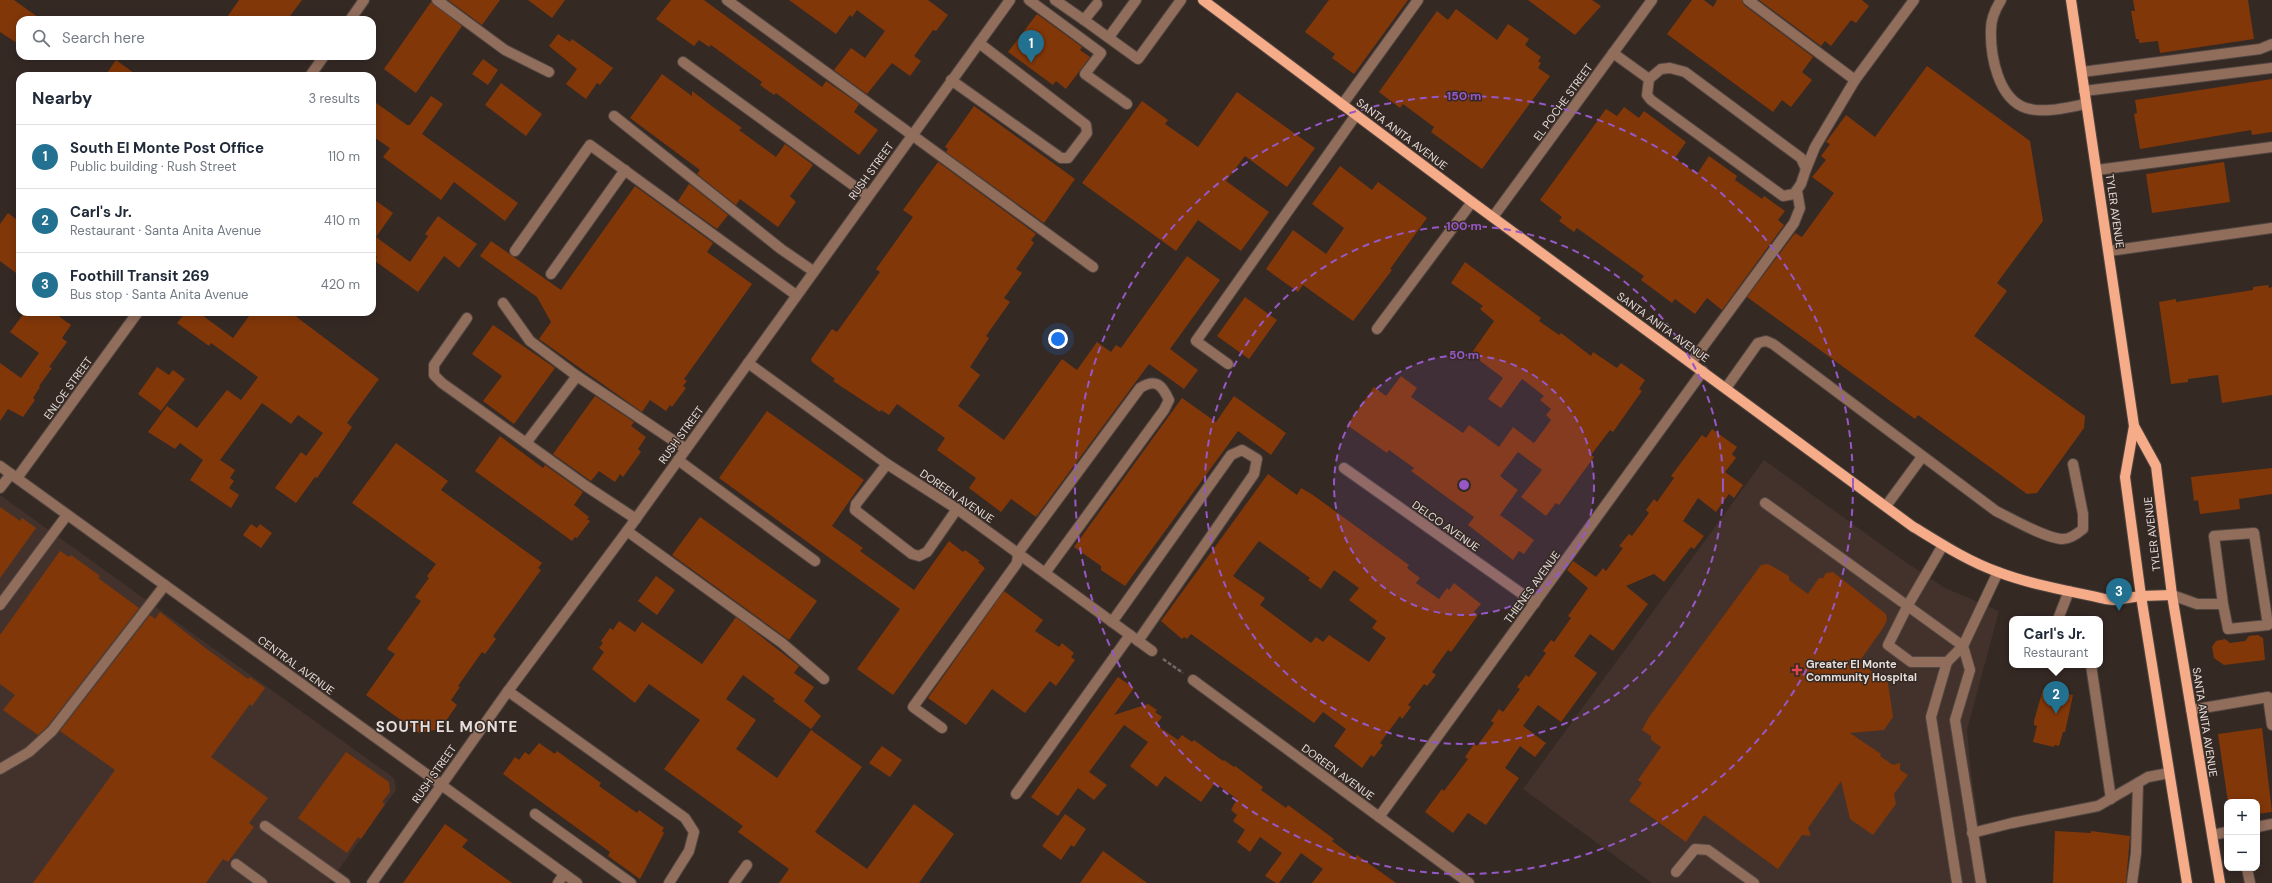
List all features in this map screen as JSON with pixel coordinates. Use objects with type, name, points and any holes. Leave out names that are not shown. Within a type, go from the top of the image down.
[{"type":"main road","name":"SANTA ANITA AVENUE","points":[[1203,0],[1472,202],[1886,506],[1943,545],[1962,556],[1998,572],[2069,591],[2114,600],[2141,596],[2172,595],[2220,883]]},
{"type":"main road","name":"TYLER AVENUE","points":[[2071,0],[2134,426],[2125,477],[2141,596]]},
{"type":"main road","name":"TYLER AVENUE","points":[[2134,426],[2156,466],[2172,595]]},
{"type":"main road","points":[[2141,596],[2187,883]]},
{"type":"street","points":[[353,16],[364,0]]},
{"type":"street","points":[[437,0],[505,50],[549,72]]},
{"type":"street","points":[[727,0],[1093,267]]},
{"type":"street","name":"RUSH STREET","points":[[372,883],[440,785],[636,519],[813,271],[1010,0]]},
{"type":"street","points":[[1029,0],[1101,53],[1085,74],[1127,104]]},
{"type":"street","points":[[1055,0],[1138,59],[1181,0]]},
{"type":"street","points":[[1108,37],[1136,0]]},
{"type":"street","points":[[1342,105],[1418,0]]},
{"type":"street","name":"EL POCHE STREET","points":[[1493,217],[1652,0]]},
{"type":"street","points":[[1748,0],[1855,80]]},
{"type":"street","points":[[1806,169],[1801,158],[1686,72],[1670,68],[1660,69],[1649,79],[1647,95],[1651,100],[1784,196],[1794,194],[1797,190],[1806,169],[1815,147],[1855,80],[1914,0]]},
{"type":"street","points":[[2001,0],[1996,9],[1991,28],[1997,76],[2009,98],[2026,108],[2044,110],[2086,104]]},
{"type":"street","points":[[1084,20],[1097,4]]},
{"type":"street","points":[[952,80],[1061,158],[1068,158],[1087,133],[1086,125],[979,43]]},
{"type":"street","points":[[2082,72],[2260,49],[2272,44]]},
{"type":"street","points":[[1613,53],[1649,79]]},
{"type":"street","points":[[313,72],[321,60]]},
{"type":"street","points":[[682,62],[868,196]]},
{"type":"street","points":[[2084,91],[2272,68]]},
{"type":"street","points":[[1228,364],[1196,341],[1356,115]]},
{"type":"street","points":[[614,116],[813,271]]},
{"type":"street","points":[[515,251],[590,144],[796,295]]},
{"type":"street","points":[[2097,170],[2272,147]]},
{"type":"street","points":[[551,274],[625,170]]},
{"type":"street","points":[[1691,363],[1794,223],[1800,208],[1797,190]]},
{"type":"street","points":[[1377,329],[1472,202]]},
{"type":"street","points":[[2109,251],[2272,228]]},
{"type":"street","points":[[503,303],[530,341],[578,376],[686,449]]},
{"type":"street","name":"ENLOE STREET","points":[[0,488],[14,476],[135,316]]},
{"type":"street","points":[[467,318],[434,365],[434,375],[442,383],[526,443],[636,519]]},
{"type":"street","points":[[1726,388],[1758,343],[1766,341],[1773,344],[1996,511],[2025,526],[2061,539],[2075,536],[2083,529],[2083,514],[2073,464]]},
{"type":"street","name":"DOREEN AVENUE","points":[[748,363],[887,464],[957,510],[1018,553],[1152,651]]},
{"type":"street","name":"THIENES AVENUE","points":[[1379,816],[1703,371]]},
{"type":"street","points":[[526,443],[578,376]]},
{"type":"street","points":[[942,728],[913,707],[1017,563],[1018,553],[1140,388],[1149,383],[1157,383],[1165,391],[1169,400],[1164,410],[1045,573]]},
{"type":"street","points":[[1016,794],[1134,638],[1254,474],[1257,459],[1242,450],[1231,456],[1112,622]]},
{"type":"street","points":[[1886,506],[1922,456]]},
{"type":"street","points":[[678,460],[815,561]]},
{"type":"street","points":[[887,464],[856,504],[856,510],[912,554],[918,556],[927,552],[957,510]]},
{"type":"street","name":"CENTRAL AVENUE","points":[[0,466],[576,883]]},
{"type":"street","name":"DELCO AVENUE","points":[[1344,468],[1535,603]]},
{"type":"street","points":[[1765,503],[1908,604],[1963,646],[1970,670],[1956,720],[1972,833],[1981,883]]},
{"type":"street","points":[[0,605],[67,515]]},
{"type":"street","points":[[627,531],[782,643],[824,679]]},
{"type":"street","points":[[2254,533],[2268,625],[2228,629],[2223,604],[2214,536],[2254,533]]},
{"type":"street","points":[[1943,545],[1908,604],[1888,645],[1911,662],[1948,662]]},
{"type":"street","points":[[1957,883],[1931,718],[1948,662],[1963,646],[1998,572]]},
{"type":"street","points":[[0,769],[29,752],[52,731],[165,585]]},
{"type":"street","points":[[2059,616],[2069,591]]},
{"type":"street","points":[[2172,595],[2197,604],[2223,604]]},
{"type":"street","points":[[2091,668],[2111,799]]},
{"type":"street","name":"DOREEN AVENUE","points":[[1193,680],[1469,883]]},
{"type":"street","points":[[508,691],[685,818],[694,832],[689,851],[669,883]]},
{"type":"street","points":[[2191,710],[2268,697],[2272,725]]},
{"type":"street","points":[[1972,833],[2012,823],[2098,806],[2148,776],[2169,773]]},
{"type":"street","points":[[2132,883],[2136,853],[2138,783]]},
{"type":"street","points":[[535,814],[631,883]]},
{"type":"street","points":[[2260,826],[2272,824]]},
{"type":"street","points":[[265,826],[345,883]]},
{"type":"street","points":[[2212,835],[2224,833]]},
{"type":"street","points":[[1676,872],[1695,849],[1708,850],[1754,883]]},
{"type":"street","points":[[236,864],[262,883]]},
{"type":"street","points":[[734,883],[747,866]]},
{"type":"street","points":[[2248,871],[2250,883]]},
{"type":"street","points":[[558,883],[564,874]]},
{"type":"path","points":[[1152,651],[1193,680]]},
{"type":"shaded area","name":"Greater El Monte Community Hospital","points":[[1764,460],[1901,559],[1945,588],[1999,611],[1967,730],[1971,773],[1987,883],[1652,883],[1523,789]]},
{"type":"shaded area","points":[[0,495],[394,778],[396,790],[329,883],[0,883]]},
{"type":"building","points":[[0,0],[14,0],[36,16],[16,16],[16,42],[0,32]]},
{"type":"building","points":[[239,0],[302,0],[290,16],[228,16]]},
{"type":"building","points":[[448,0],[500,0],[482,25]]},
{"type":"building","points":[[528,0],[565,0],[552,18]]},
{"type":"building","points":[[671,0],[704,0],[822,87],[826,81],[859,104],[854,112],[878,130],[859,155],[776,93],[774,95],[760,85],[762,82],[711,45],[709,47],[699,40],[694,46],[656,19]]},
{"type":"building","points":[[789,0],[928,0],[948,15],[936,31],[933,30],[914,56],[921,61],[910,76],[892,63],[867,94],[834,70],[851,48],[865,58],[885,31],[857,10],[852,17],[850,15],[836,34]]},
{"type":"building","points":[[1329,0],[1408,0],[1354,74],[1332,58],[1335,54],[1305,32]]},
{"type":"building","points":[[1528,0],[1592,0],[1601,6],[1575,35]]},
{"type":"building","points":[[1692,0],[1704,0],[1713,7],[1717,0],[1742,0],[1744,5],[1813,57],[1802,72],[1812,80],[1791,107],[1782,100],[1773,112],[1667,34]]},
{"type":"building","points":[[1759,0],[1862,0],[1869,6],[1856,23],[1851,20],[1831,46],[1825,41],[1821,46]]},
{"type":"building","points":[[2133,0],[2248,0],[2254,39],[2160,53],[2158,41],[2139,43],[2139,39],[2136,39],[2131,11],[2135,11]]},
{"type":"building","points":[[431,2],[462,26],[416,93],[384,69]]},
{"type":"building","points":[[1456,9],[1497,40],[1508,24],[1529,39],[1525,45],[1541,57],[1538,61],[1541,63],[1538,68],[1550,76],[1482,169],[1431,132],[1434,127],[1403,104],[1400,108],[1379,92],[1437,11],[1448,20]]},
{"type":"building","points":[[1037,14],[1082,47],[1080,50],[1090,57],[1066,89],[1056,81],[1053,85],[1008,52]]},
{"type":"building","points":[[558,34],[570,42],[572,39],[613,68],[600,85],[597,83],[586,99],[566,84],[577,69],[549,46]]},
{"type":"building","points":[[483,59],[498,70],[488,85],[472,74]]},
{"type":"building","points":[[116,60],[132,72],[108,72]]},
{"type":"building","points":[[1927,66],[2030,141],[2043,221],[1997,283],[2007,291],[1974,336],[2085,416],[2084,428],[2037,493],[2027,494],[1918,415],[1915,419],[1747,297],[1795,233],[1802,237],[1834,193],[1812,177],[1826,160],[1821,156],[1830,144],[1826,142],[1846,115],[1875,137]]},
{"type":"building","points":[[662,74],[692,96],[692,91],[742,128],[739,130],[776,157],[785,144],[813,165],[790,196],[796,202],[778,227],[740,199],[736,205],[697,174],[700,170],[630,118]]},
{"type":"building","points":[[2272,79],[2272,132],[2252,135],[2251,130],[2140,149],[2134,114],[2137,113],[2135,100]]},
{"type":"building","points":[[501,83],[542,114],[526,136],[485,105]]},
{"type":"building","points":[[1237,92],[1315,148],[1287,187],[1245,156],[1226,181],[1269,212],[1241,251],[1198,220],[1176,251],[1082,183],[1142,101],[1168,120],[1165,124],[1198,147]]},
{"type":"building","points":[[431,96],[443,104],[422,134],[518,203],[505,221],[454,182],[441,200],[383,157],[390,148],[376,139],[376,103],[407,125],[410,125]]},
{"type":"building","points":[[974,106],[1075,179],[1044,223],[946,152],[948,149],[945,147]]},
{"type":"building","points":[[1624,107],[1639,118],[1644,111],[1686,142],[1675,158],[1697,174],[1709,156],[1737,176],[1735,180],[1762,199],[1764,196],[1785,211],[1778,220],[1784,225],[1722,310],[1707,298],[1695,314],[1675,299],[1672,303],[1641,280],[1644,276],[1577,228],[1574,232],[1559,221],[1562,217],[1540,200],[1606,109],[1617,116]]},
{"type":"building","points":[[938,162],[1036,234],[1031,240],[1034,243],[1016,269],[1022,273],[1004,298],[1010,302],[986,336],[989,338],[970,367],[980,375],[958,406],[1004,440],[1062,359],[1077,370],[1097,342],[1111,352],[1116,345],[1121,348],[1187,256],[1220,280],[1170,349],[1198,370],[1184,389],[1149,364],[1036,517],[1011,499],[1001,512],[969,488],[976,478],[937,450],[945,438],[897,404],[889,415],[881,410],[880,412],[833,381],[835,379],[812,362],[811,359],[832,329],[837,332],[880,272],[876,269],[913,217],[903,210]]},
{"type":"building","points":[[2224,162],[2230,202],[2152,213],[2146,174]]},
{"type":"building","points":[[1340,166],[1372,190],[1378,182],[1427,218],[1390,269],[1392,270],[1353,321],[1303,285],[1298,292],[1266,269],[1293,230],[1326,254],[1344,228],[1312,204]]},
{"type":"building","points":[[689,184],[728,215],[717,229],[678,201]]},
{"type":"building","points":[[635,186],[713,243],[707,252],[752,284],[684,379],[687,381],[683,386],[686,388],[672,407],[670,405],[666,411],[650,400],[642,412],[539,339],[551,322],[537,297],[480,256],[491,241],[561,290]]},
{"type":"building","points":[[376,201],[393,213],[376,237]]},
{"type":"building","points":[[8,213],[16,219],[16,273],[0,261],[0,224]]},
{"type":"building","points":[[438,216],[477,244],[459,268],[444,256],[418,292],[376,262],[376,237],[410,262],[428,236],[425,234]]},
{"type":"building","points":[[1465,262],[1541,318],[1539,321],[1559,335],[1561,333],[1591,356],[1593,352],[1617,368],[1621,363],[1645,380],[1639,389],[1642,391],[1613,432],[1610,430],[1591,455],[1594,457],[1559,505],[1556,503],[1546,516],[1521,497],[1542,470],[1518,452],[1500,476],[1518,490],[1500,515],[1534,540],[1524,554],[1519,551],[1513,560],[1468,525],[1474,517],[1411,471],[1414,468],[1389,450],[1387,453],[1347,425],[1374,387],[1386,396],[1401,376],[1417,388],[1411,397],[1463,433],[1469,425],[1499,447],[1513,427],[1534,443],[1551,420],[1546,415],[1551,409],[1540,400],[1544,396],[1522,379],[1501,408],[1488,399],[1503,378],[1471,354],[1494,321],[1480,309],[1483,306],[1451,283]]},
{"type":"building","points":[[2268,285],[2269,288],[2272,287],[2272,395],[2222,403],[2218,375],[2188,379],[2188,382],[2171,384],[2159,302],[2176,299],[2176,302],[2253,290],[2253,287]]},
{"type":"building","points":[[1245,297],[1277,320],[1249,359],[1217,336]]},
{"type":"building","points":[[22,316],[59,316],[71,325],[62,338],[67,342],[49,367],[52,368],[39,386],[40,387],[33,398],[35,400],[23,417],[8,409],[0,421],[0,363],[21,378],[39,353],[10,332]]},
{"type":"building","points":[[183,316],[203,316],[233,338],[249,316],[295,316],[379,379],[347,423],[352,427],[340,445],[317,478],[315,477],[296,503],[275,488],[301,452],[306,456],[323,433],[298,415],[291,424],[262,403],[220,460],[235,470],[230,478],[234,481],[229,488],[239,495],[231,508],[190,480],[203,460],[180,443],[175,449],[148,432],[167,406],[197,428],[227,390],[241,400],[258,377],[211,343],[209,346],[177,323]]},
{"type":"building","points":[[493,325],[555,368],[514,424],[483,401],[502,376],[472,354]]},
{"type":"building","points":[[157,367],[169,375],[173,370],[185,379],[161,411],[138,394]]},
{"type":"building","points":[[595,396],[634,422],[631,426],[646,437],[638,449],[641,452],[623,477],[620,474],[615,482],[599,471],[591,481],[553,454]]},
{"type":"building","points":[[1234,396],[1286,433],[1271,455],[1238,431],[1125,586],[1101,570],[1101,566],[1074,547],[1182,398],[1216,422]]},
{"type":"building","points":[[767,411],[864,480],[832,526],[863,548],[860,551],[914,590],[949,541],[963,552],[965,550],[980,561],[978,562],[985,568],[893,695],[857,669],[900,609],[719,478]]},
{"type":"building","points":[[1712,429],[1737,447],[1732,454],[1736,458],[1725,472],[1743,485],[1734,498],[1729,494],[1716,512],[1698,498],[1683,521],[1704,536],[1694,549],[1691,547],[1664,582],[1654,574],[1626,586],[1648,604],[1613,651],[1590,634],[1574,656],[1597,673],[1561,722],[1538,705],[1523,726],[1546,743],[1535,757],[1520,746],[1505,768],[1519,778],[1486,825],[1468,813],[1453,833],[1425,812],[1442,789],[1444,791],[1468,759],[1465,757],[1474,744],[1477,746],[1494,723],[1491,721],[1499,709],[1503,712],[1520,689],[1517,687],[1526,675],[1529,677],[1546,653],[1543,651],[1551,640],[1554,642],[1571,618],[1568,616],[1588,588],[1567,570],[1573,561],[1596,577],[1603,568],[1606,571],[1623,548],[1619,546],[1629,534],[1632,536],[1649,513],[1646,510],[1654,499],[1657,502],[1674,478],[1671,476],[1702,435],[1706,438]]},
{"type":"building","points":[[500,436],[543,468],[545,465],[583,492],[574,505],[589,517],[587,519],[590,521],[577,538],[575,537],[572,541],[475,471]]},
{"type":"building","points":[[396,443],[448,481],[441,490],[542,563],[538,568],[541,570],[493,636],[496,639],[485,654],[482,652],[458,686],[460,687],[451,700],[457,705],[438,732],[435,730],[419,733],[366,695],[395,654],[387,649],[421,601],[415,597],[429,578],[427,576],[436,564],[352,503]]},
{"type":"building","points":[[2272,468],[2272,494],[2239,499],[2240,509],[2200,514],[2198,500],[2194,501],[2191,477]]},
{"type":"building","points":[[1268,474],[1297,495],[1301,488],[1313,495],[1409,565],[1407,568],[1420,578],[1416,583],[1439,599],[1447,588],[1449,590],[1454,583],[1481,604],[1474,612],[1478,615],[1451,652],[1448,650],[1432,672],[1436,675],[1427,686],[1424,684],[1408,705],[1411,707],[1402,719],[1400,716],[1380,743],[1383,745],[1374,757],[1371,755],[1362,768],[1334,746],[1346,729],[1323,712],[1314,723],[1191,634],[1187,639],[1184,637],[1182,639],[1161,621]],"holes":[[[1259,541],[1310,578],[1308,580],[1321,589],[1334,570],[1359,588],[1349,600],[1377,621],[1372,628],[1386,638],[1369,662],[1329,635],[1323,642],[1316,637],[1311,643],[1260,605],[1265,598],[1233,576]]]},
{"type":"building","points":[[0,507],[20,521],[22,518],[36,528],[0,578]]},
{"type":"building","points":[[700,517],[817,601],[789,640],[672,555]]},
{"type":"building","points":[[251,524],[257,528],[260,524],[272,533],[261,548],[243,535]]},
{"type":"building","points":[[60,551],[69,557],[71,555],[100,576],[98,578],[139,608],[47,727],[38,735],[3,710],[15,695],[0,684],[0,635]]},
{"type":"building","name":"Greater El Monte Community Hospital","points":[[1768,564],[1789,576],[1789,580],[1808,594],[1819,578],[1823,578],[1826,573],[1833,572],[1886,614],[1887,620],[1883,628],[1859,662],[1888,683],[1893,717],[1884,730],[1850,733],[1881,754],[1880,756],[1893,765],[1900,763],[1900,770],[1908,775],[1894,794],[1896,804],[1873,835],[1850,819],[1841,781],[1808,828],[1811,836],[1802,835],[1778,869],[1704,815],[1686,842],[1629,801],[1642,783],[1638,780],[1661,747],[1651,740],[1651,736],[1642,730],[1649,717],[1761,565]]},
{"type":"building","points":[[656,576],[675,590],[657,615],[638,601]]},
{"type":"building","points":[[1004,591],[1043,620],[1035,631],[1059,647],[1062,643],[1074,653],[1071,657],[1075,660],[1056,686],[1050,681],[1025,713],[992,689],[966,725],[928,698]]},
{"type":"building","points":[[160,612],[248,679],[250,677],[265,688],[252,706],[250,704],[211,757],[268,798],[249,823],[254,827],[228,862],[223,859],[206,883],[33,883],[115,770],[60,731],[150,615],[155,619]]},
{"type":"building","points":[[736,617],[799,666],[794,673],[814,687],[804,701],[821,716],[811,729],[773,701],[775,699],[743,675],[726,699],[756,720],[736,749],[777,778],[811,730],[862,767],[815,832],[867,869],[914,804],[954,834],[919,883],[779,883],[789,869],[738,832],[743,826],[664,769],[700,720],[649,684],[635,703],[592,669],[604,652],[599,648],[603,643],[601,641],[610,628],[613,630],[619,621],[635,632],[642,622],[702,664]]},
{"type":"building","points":[[2258,635],[2263,638],[2265,660],[2224,665],[2214,658],[2212,647],[2216,641],[2225,639],[2230,643],[2245,641],[2249,636]]},
{"type":"building","points":[[1118,677],[1134,688],[1114,715],[1148,704],[1157,710],[1155,712],[1162,717],[1156,725],[1178,740],[1182,735],[1192,742],[1194,740],[1223,761],[1224,760],[1234,767],[1235,766],[1263,787],[1261,790],[1286,808],[1288,805],[1334,839],[1332,841],[1355,858],[1357,855],[1396,883],[1312,883],[1323,869],[1301,853],[1279,883],[1276,883],[1265,876],[1282,853],[1260,837],[1250,852],[1237,842],[1245,830],[1233,821],[1237,815],[1231,810],[1237,799],[1215,783],[1201,802],[1165,776],[1157,787],[1130,766],[1148,742],[1124,725],[1089,772],[1107,785],[1094,800],[1078,788],[1058,816],[1031,797]]},
{"type":"building","points":[[2043,689],[2073,695],[2065,732],[2063,732],[2059,746],[2054,745],[2054,747],[2033,742],[2037,726],[2034,725],[2034,721]]},
{"type":"building","points":[[2262,728],[2272,812],[2260,814],[2260,799],[2228,799],[2218,734]]},
{"type":"building","points":[[539,743],[555,754],[557,751],[601,783],[599,786],[637,813],[639,810],[664,828],[662,831],[664,833],[640,879],[608,856],[610,852],[503,774],[515,757],[519,760],[525,752],[529,755]]},
{"type":"building","points":[[882,746],[902,760],[890,777],[869,763]]},
{"type":"building","points":[[346,752],[389,782],[390,792],[382,802],[385,804],[361,839],[358,837],[347,853],[298,818]]},
{"type":"building","points":[[1065,814],[1086,829],[1074,847],[1071,845],[1061,860],[1042,846]]},
{"type":"building","points":[[445,824],[468,840],[462,847],[512,883],[403,883]]},
{"type":"building","points":[[2055,831],[2091,833],[2091,831],[2130,836],[2126,883],[2053,883]]},
{"type":"building","points":[[1103,851],[1147,883],[1080,883]]},
{"type":"place","name":"South El Monte Post Office","points":[[1031,63]]},
{"type":"place","name":"Foothill Transit 269","points":[[2119,611]]},
{"type":"place","name":"Greater El Monte Community Hospital","points":[[1797,670]]},
{"type":"place","name":"Carl's Jr.","points":[[2056,714]]},
{"type":"district","name":"SOUTH EL MONTE","points":[[447,727]]}]
